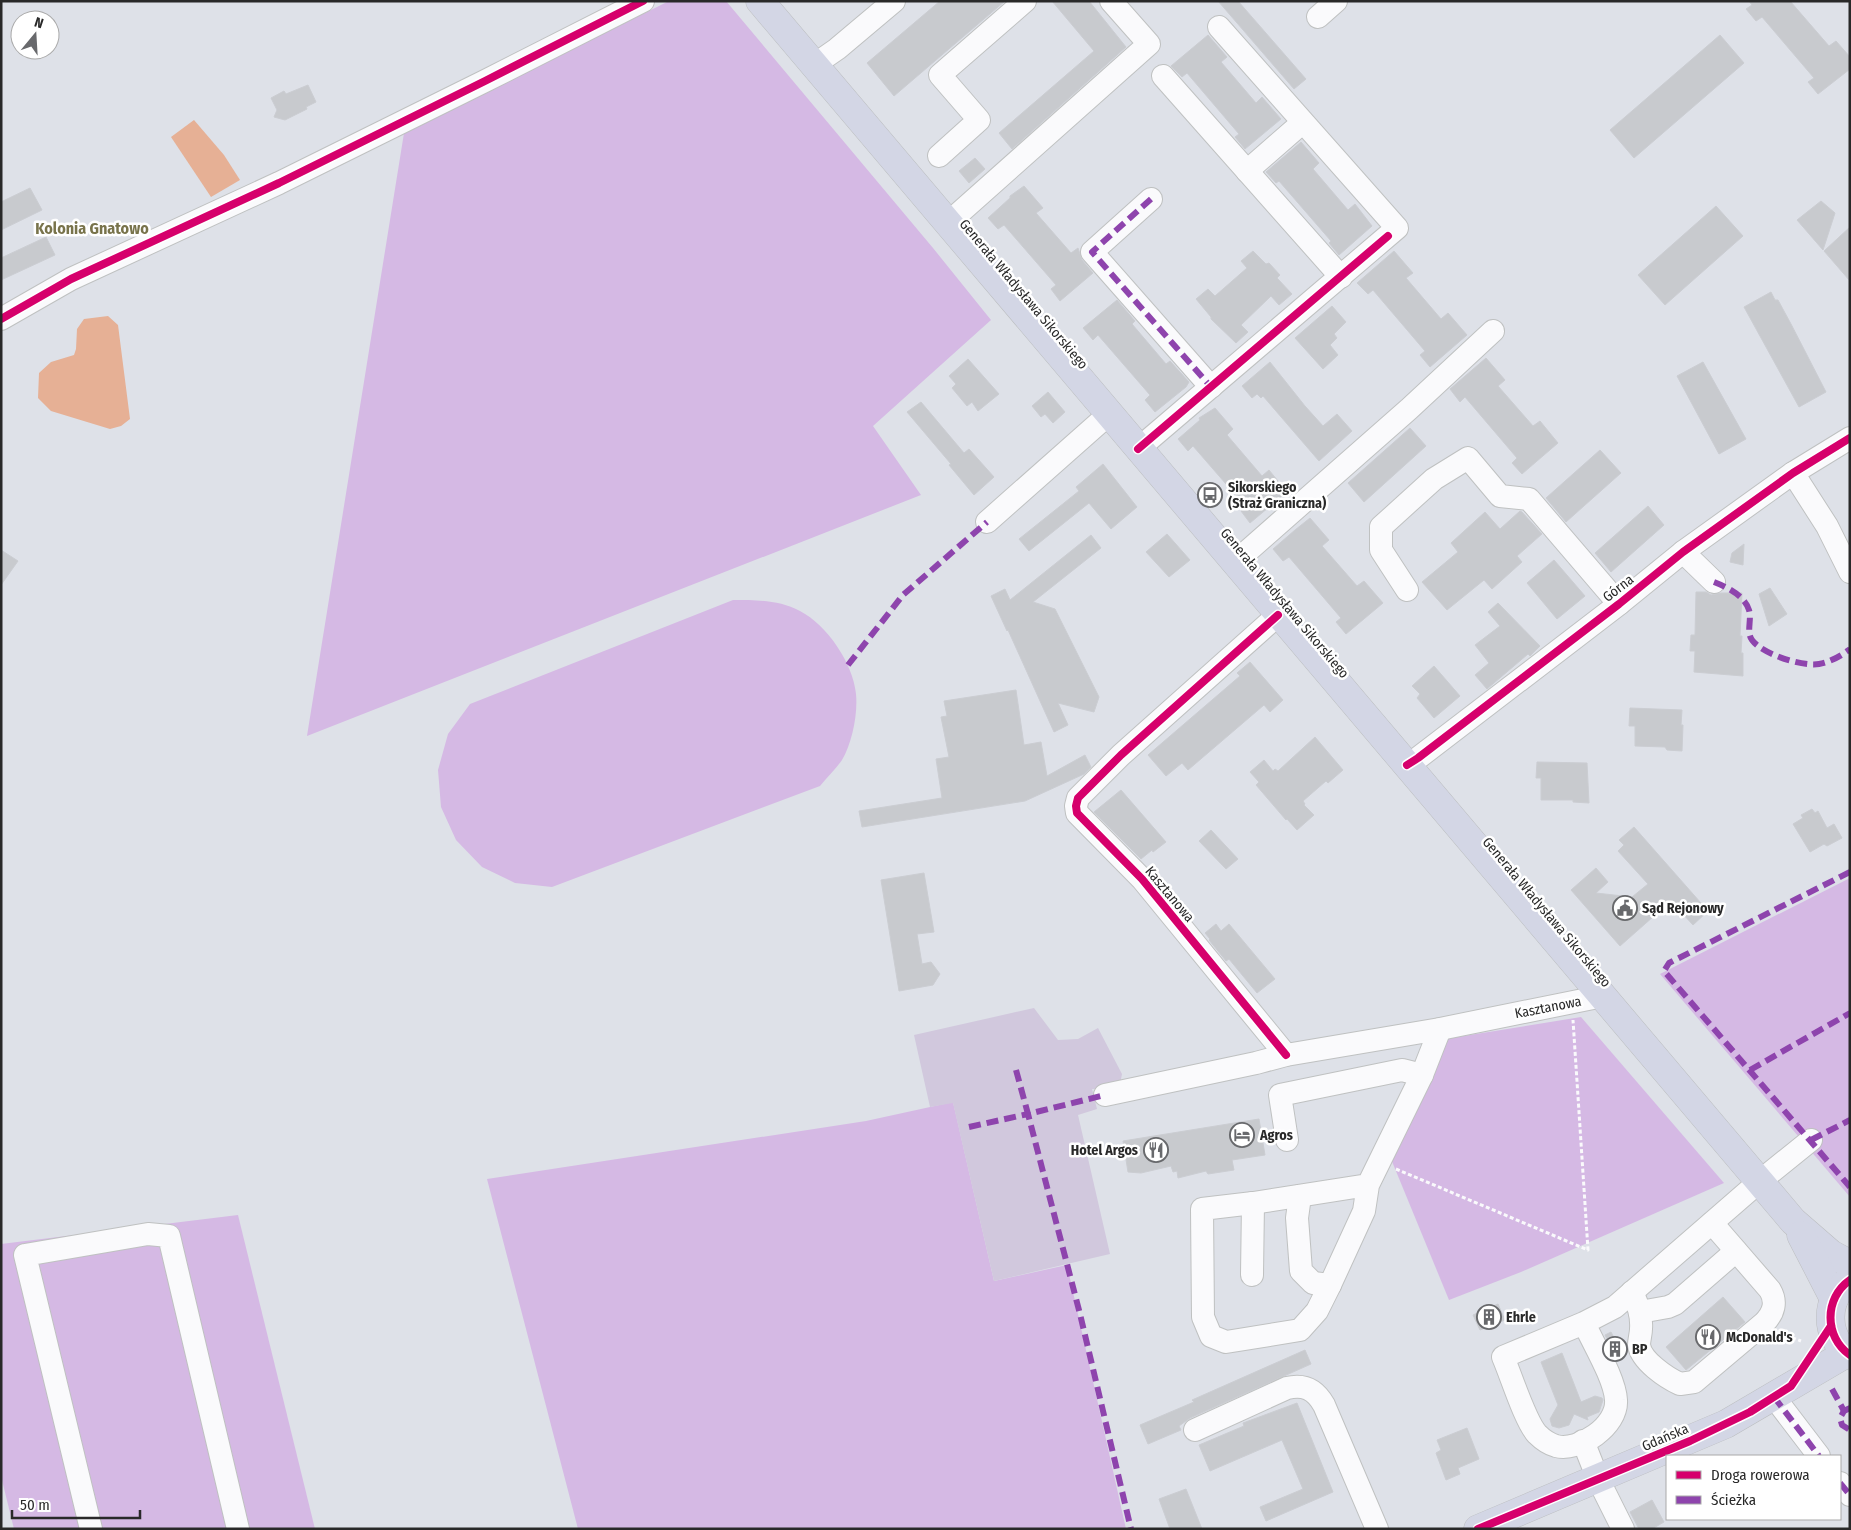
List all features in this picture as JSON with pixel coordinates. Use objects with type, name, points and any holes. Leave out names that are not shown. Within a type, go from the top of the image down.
[{"type":"main road","name":"Generała Władysława Sikorskiego","points":[[760,1],[1278,615],[1760,1181],[1793,1221],[1842,1289]]},
{"type":"main road","name":"Generała Władysława Sikorskiego","points":[[1793,1221],[1832,1254],[1850,1264]]},
{"type":"main road","points":[[1842,1289],[1830,1312],[1830,1326],[1836,1341],[1848,1354]]},
{"type":"main road","name":"Gdańska","points":[[1783,1391],[1830,1326]]},
{"type":"main road","name":"Gdańska","points":[[1478,1529],[1726,1424],[1848,1354]]},
{"type":"street","points":[[1,319],[71,279],[279,183],[485,82],[643,1]]},
{"type":"street","points":[[814,65],[894,1]]},
{"type":"street","points":[[939,156],[978,120],[940,75],[1024,1]]},
{"type":"street","points":[[948,223],[1149,44],[1111,1]]},
{"type":"street","points":[[1318,17],[1336,1]]},
{"type":"street","points":[[1138,449],[1397,228],[1219,27]]},
{"type":"street","points":[[1162,76],[1341,277]]},
{"type":"street","points":[[1247,171],[1302,122]]},
{"type":"street","points":[[1151,199],[1092,252],[1211,388]]},
{"type":"street","points":[[1234,563],[1493,331]]},
{"type":"street","points":[[987,522],[1109,414]]},
{"type":"street","name":"Górna","points":[[1406,766],[1683,552],[1793,473],[1850,438]]},
{"type":"street","points":[[1407,590],[1381,550],[1381,527],[1434,479],[1468,458],[1500,496],[1529,500],[1618,604]]},
{"type":"street","points":[[1793,473],[1827,526],[1850,572]]},
{"type":"street","points":[[1683,552],[1714,582]]},
{"type":"street","name":"Kasztanowa","points":[[1278,615],[1121,755],[1078,798],[1076,806],[1077,813],[1142,879],[1286,1055]]},
{"type":"street","name":"Kasztanowa","points":[[1105,1095],[1286,1055],[1440,1029],[1603,996]]},
{"type":"street","points":[[1368,1185],[1253,1204],[1202,1209],[1203,1317],[1211,1336],[1226,1342],[1300,1330],[1317,1311],[1364,1211],[1368,1185],[1422,1075],[1440,1029]]},
{"type":"street","points":[[1286,1140],[1280,1096],[1402,1070],[1422,1075]]},
{"type":"street","points":[[1636,1302],[1712,1223],[1811,1140]]},
{"type":"street","points":[[1300,1196],[1297,1218],[1301,1271],[1313,1283],[1330,1285]]},
{"type":"street","points":[[1252,1275],[1253,1204]]},
{"type":"street","points":[[1636,1302],[1641,1351],[1648,1361],[1662,1374],[1680,1384],[1694,1382],[1764,1323],[1772,1313],[1774,1300],[1770,1290],[1712,1223]]},
{"type":"street","points":[[91,1529],[26,1255],[148,1234],[169,1236],[238,1529]]},
{"type":"street","points":[[1584,1323],[1608,1374],[1616,1401],[1612,1418],[1600,1432],[1583,1441],[1558,1447],[1550,1444],[1538,1435],[1531,1424],[1503,1357],[1584,1323],[1615,1307],[1636,1302],[1668,1307],[1675,1304],[1736,1251]]},
{"type":"street","points":[[1195,1430],[1287,1388],[1296,1386],[1313,1390],[1324,1405],[1377,1529]]},
{"type":"street","points":[[1783,1391],[1818,1455]]},
{"type":"street","points":[[1583,1441],[1598,1479],[1623,1529]]},
{"type":"street","points":[[1841,1484],[1850,1495]]},
{"type":"path","points":[[1379,1162],[1588,1250],[1573,1015]]},
{"type":"shaded area","points":[[669,1],[726,1],[991,320],[873,426],[921,495],[307,736],[404,133]]},
{"type":"shaded area","points":[[194,120],[224,155],[240,180],[211,197],[171,137]]},
{"type":"shaded area","points":[[108,316],[118,325],[130,419],[121,426],[110,429],[51,411],[38,398],[39,373],[51,362],[74,355],[77,329],[84,319]]},
{"type":"shaded area","points":[[733,600],[776,603],[800,611],[810,617],[829,635],[850,670],[856,694],[855,719],[851,737],[842,760],[820,786],[552,887],[515,883],[482,867],[456,840],[441,807],[438,770],[448,734],[470,704]]},
{"type":"shaded area","points":[[1850,878],[1850,1197],[1660,974]]},
{"type":"shaded area","points":[[1034,1008],[1058,1040],[1078,1039],[1098,1028],[1122,1074],[1119,1089],[1092,1089],[1097,1109],[1078,1115],[1110,1254],[994,1281],[953,1103],[930,1107],[914,1035]]},
{"type":"shaded area","points":[[1581,1017],[1724,1183],[1521,1272],[1449,1300],[1391,1159],[1445,1039]]},
{"type":"shaded area","points":[[953,1102],[994,1281],[1067,1265],[1126,1529],[578,1529],[487,1179],[866,1121]]},
{"type":"shaded area","points":[[238,1215],[315,1529],[14,1529],[1,1476],[1,1244]]},
{"type":"building","points":[[940,1],[1005,1],[894,96],[867,63]]},
{"type":"building","points":[[1052,1],[1089,1],[1126,47],[1012,149],[999,133],[1094,51]]},
{"type":"building","points":[[1218,1],[1238,1],[1306,79],[1294,89]]},
{"type":"building","points":[[1749,1],[1790,1],[1829,46],[1836,41],[1850,57],[1850,69],[1818,94],[1808,82],[1814,78],[1762,17],[1756,21],[1746,9],[1752,5]]},
{"type":"building","points":[[1208,35],[1227,57],[1221,62],[1256,103],[1262,97],[1281,119],[1245,149],[1235,137],[1239,134],[1187,73],[1182,77],[1171,66]]},
{"type":"building","points":[[1720,35],[1744,63],[1634,158],[1610,130]]},
{"type":"building","points":[[308,85],[316,102],[306,107],[307,109],[285,120],[274,117],[277,110],[271,98],[284,91],[286,94]]},
{"type":"building","points":[[1301,142],[1319,163],[1313,169],[1348,210],[1355,204],[1372,226],[1339,255],[1329,243],[1331,241],[1279,181],[1276,183],[1266,172]]},
{"type":"building","points":[[975,158],[985,169],[969,183],[959,171]]},
{"type":"building","points":[[1024,186],[1043,208],[1036,213],[1071,253],[1078,248],[1082,260],[1093,273],[1060,301],[1051,289],[1056,285],[1004,225],[998,229],[988,218],[1010,196]]},
{"type":"building","points":[[30,188],[42,210],[1,230],[1,202]]},
{"type":"building","points":[[1821,201],[1835,213],[1823,250],[1797,220]]},
{"type":"building","points":[[1716,206],[1743,236],[1665,305],[1638,275]]},
{"type":"building","points":[[1850,227],[1850,281],[1824,251]]},
{"type":"building","points":[[46,237],[55,255],[1,280],[1,258]]},
{"type":"building","points":[[1253,251],[1266,264],[1269,263],[1280,275],[1277,278],[1292,294],[1279,305],[1271,296],[1241,325],[1248,332],[1236,343],[1211,319],[1196,299],[1208,289],[1215,296],[1247,268],[1241,261]]},
{"type":"building","points":[[1394,251],[1413,273],[1406,278],[1441,319],[1448,313],[1467,335],[1430,367],[1420,355],[1425,351],[1373,290],[1368,294],[1357,283]]},
{"type":"building","points":[[1771,292],[1775,300],[1778,300],[1826,392],[1799,407],[1744,307]]},
{"type":"building","points":[[1117,300],[1135,321],[1132,324],[1166,364],[1170,361],[1189,382],[1186,387],[1155,412],[1145,400],[1150,395],[1098,335],[1093,340],[1083,328]]},
{"type":"building","points":[[1332,306],[1346,322],[1334,334],[1337,338],[1330,345],[1338,355],[1323,369],[1295,338]]},
{"type":"building","points":[[1486,358],[1505,380],[1498,386],[1533,426],[1540,421],[1558,443],[1522,474],[1512,463],[1517,458],[1465,397],[1460,402],[1450,389]]},
{"type":"building","points":[[968,359],[999,394],[978,411],[972,402],[967,406],[952,388],[956,384],[949,376]]},
{"type":"building","points":[[1270,362],[1323,426],[1337,414],[1352,431],[1319,461],[1263,396],[1261,398],[1257,394],[1252,398],[1242,386]]},
{"type":"building","points":[[1703,362],[1746,439],[1719,454],[1677,376]]},
{"type":"building","points":[[1048,392],[1065,412],[1053,423],[1045,414],[1041,417],[1032,406]]},
{"type":"building","points":[[921,402],[964,453],[969,449],[994,477],[974,495],[949,465],[951,464],[907,412]]},
{"type":"building","points":[[1215,408],[1233,429],[1227,435],[1262,476],[1269,470],[1287,492],[1250,523],[1241,511],[1246,507],[1193,446],[1188,451],[1178,439],[1200,420],[1199,418]]},
{"type":"building","points":[[1410,428],[1426,446],[1364,502],[1348,483]]},
{"type":"building","points":[[1600,450],[1621,473],[1566,522],[1546,498]]},
{"type":"building","points":[[1103,464],[1137,507],[1111,529],[1089,503],[1029,551],[1019,539],[1079,491],[1076,487]]},
{"type":"building","points":[[1648,506],[1664,525],[1611,572],[1595,553]]},
{"type":"building","points":[[1520,511],[1542,534],[1517,556],[1522,562],[1492,589],[1484,580],[1447,610],[1422,582],[1458,552],[1451,543],[1485,512],[1500,529]]},
{"type":"building","points":[[1310,518],[1329,540],[1322,546],[1357,586],[1364,581],[1383,603],[1346,634],[1336,622],[1341,618],[1289,557],[1283,561],[1273,549]]},
{"type":"building","points":[[1167,534],[1190,560],[1169,577],[1146,552]]},
{"type":"building","points":[[1091,535],[1101,548],[1033,602],[1055,609],[1099,697],[1094,712],[1058,703],[1068,725],[1054,732],[991,596],[1005,589],[1010,600]]},
{"type":"building","points":[[1744,544],[1743,565],[1730,562],[1732,553]]},
{"type":"building","points":[[1,550],[18,561],[1,585]]},
{"type":"building","points":[[1554,560],[1585,596],[1557,619],[1527,583]]},
{"type":"building","points":[[1770,588],[1787,614],[1769,626],[1759,594]]},
{"type":"building","points":[[1696,592],[1706,592],[1711,595],[1742,593],[1740,636],[1742,636],[1743,676],[1694,672],[1695,651],[1690,651],[1691,635],[1695,635]]},
{"type":"building","points":[[1498,603],[1540,646],[1487,689],[1475,675],[1489,663],[1475,645],[1500,626],[1488,612]]},
{"type":"building","points":[[1250,662],[1283,700],[1270,712],[1264,705],[1188,770],[1182,763],[1166,776],[1148,755],[1240,676],[1237,673]]},
{"type":"building","points":[[1434,666],[1460,696],[1434,718],[1417,698],[1420,694],[1412,686]]},
{"type":"building","points":[[1016,690],[1024,745],[1041,742],[1047,776],[1085,755],[1091,767],[1084,774],[1025,801],[862,827],[859,811],[942,798],[936,759],[949,757],[941,717],[947,716],[944,701]]},
{"type":"building","points":[[1630,708],[1682,710],[1682,751],[1667,750],[1665,747],[1635,746],[1635,726],[1629,726]]},
{"type":"building","points":[[1315,737],[1343,770],[1328,783],[1326,781],[1303,801],[1304,805],[1314,815],[1297,830],[1256,785],[1259,782],[1250,772],[1264,760],[1273,771],[1275,769],[1278,771]]},
{"type":"building","points":[[1537,762],[1587,763],[1589,803],[1573,802],[1573,800],[1541,800],[1541,778],[1536,778]]},
{"type":"building","points":[[1121,790],[1166,842],[1141,859],[1094,812]]},
{"type":"building","points":[[1812,809],[1815,813],[1818,811],[1827,828],[1834,824],[1842,838],[1827,846],[1824,844],[1810,852],[1793,824],[1803,818],[1801,815]]},
{"type":"building","points":[[1634,827],[1708,911],[1693,925],[1671,901],[1620,946],[1571,890],[1596,868],[1608,882],[1596,893],[1632,897],[1648,884],[1618,851],[1624,845],[1619,840]]},
{"type":"building","points":[[1211,830],[1238,859],[1226,869],[1199,841]]},
{"type":"building","points":[[924,873],[934,932],[917,934],[922,964],[931,962],[940,974],[933,985],[899,991],[881,880]]},
{"type":"building","points":[[1216,924],[1221,931],[1229,924],[1275,979],[1257,993],[1229,959],[1226,961],[1209,940],[1205,933]]},
{"type":"building","points":[[1259,1119],[1265,1155],[1232,1160],[1234,1170],[1208,1174],[1206,1171],[1178,1178],[1177,1171],[1173,1172],[1171,1166],[1141,1173],[1128,1172],[1123,1141]]},
{"type":"building","name":"McDonald's","points":[[1723,1297],[1745,1322],[1686,1370],[1666,1347]]},
{"type":"building","name":"Ehrle","points":[[1498,1304],[1505,1320],[1480,1330],[1473,1315]]},
{"type":"building","points":[[1611,1332],[1623,1355],[1616,1358],[1605,1335]]},
{"type":"building","points":[[1305,1350],[1311,1364],[1190,1418],[1179,1426],[1181,1430],[1148,1444],[1140,1425]]},
{"type":"building","points":[[1562,1353],[1581,1402],[1595,1396],[1603,1400],[1599,1412],[1587,1417],[1588,1420],[1574,1414],[1569,1425],[1559,1428],[1552,1426],[1550,1419],[1558,1405],[1541,1362]]},
{"type":"building","points":[[1297,1403],[1333,1492],[1266,1521],[1260,1507],[1303,1489],[1282,1440],[1210,1471],[1199,1445],[1244,1426],[1243,1423]]},
{"type":"building","points":[[1467,1428],[1479,1459],[1458,1468],[1460,1474],[1446,1480],[1436,1453],[1441,1450],[1437,1440]]},
{"type":"building","points":[[1186,1489],[1202,1529],[1170,1529],[1159,1499]]},
{"type":"building","points":[[1652,1500],[1664,1522],[1652,1529],[1639,1529],[1630,1512]]},
{"type":"marked path","points":[[1151,199],[1092,252],[1211,387]]},
{"type":"marked path","points":[[848,665],[903,595],[987,522]]},
{"type":"marked path","points":[[1714,582],[1730,589],[1744,600],[1749,610],[1750,637],[1757,645],[1773,655],[1803,663],[1819,664],[1827,662],[1850,649]]},
{"type":"marked path","points":[[1850,872],[1669,963],[1664,971],[1850,1187]]},
{"type":"marked path","points":[[1750,1070],[1850,1013]]},
{"type":"marked path","points":[[1016,1070],[1028,1114],[1105,1095]]},
{"type":"marked path","points":[[969,1127],[1028,1114],[1080,1314],[1131,1529]]},
{"type":"marked path","points":[[1811,1140],[1850,1120]]},
{"type":"marked path","points":[[1832,1389],[1844,1411]]},
{"type":"marked path","points":[[1774,1397],[1818,1455]]},
{"type":"marked path","points":[[1850,1408],[1844,1411],[1840,1418],[1842,1425],[1850,1430]]},
{"type":"marked path","points":[[1841,1484],[1850,1495]]},
{"type":"cycle path","points":[[1,319],[71,279],[279,183],[643,1]]},
{"type":"cycle path","points":[[1138,449],[1388,236]]},
{"type":"cycle path","points":[[1407,765],[1619,604],[1683,552],[1793,473],[1850,438]]},
{"type":"cycle path","points":[[1278,615],[1121,755],[1078,798],[1076,806],[1077,813],[1142,879],[1286,1055]]},
{"type":"cycle path","points":[[1850,1280],[1835,1297],[1830,1318],[1835,1338],[1850,1355]]},
{"type":"cycle path","points":[[1478,1529],[1690,1441],[1750,1412],[1791,1386],[1831,1326]]},
{"type":"place","name":"Sikorskiego (Straż Graniczna)","points":[[1210,495]]},
{"type":"place","name":"Sąd Rejonowy","points":[[1625,908]]},
{"type":"place","name":"Agros","points":[[1242,1135]]},
{"type":"place","name":"Hotel Argos","points":[[1156,1150]]},
{"type":"place","name":"Ehrle","points":[[1489,1317]]},
{"type":"place","name":"McDonald's","points":[[1708,1337]]},
{"type":"place","name":"BP","points":[[1615,1349]]},
{"type":"district","name":"Kolonia Gnatowo","points":[[92,228]]}]
